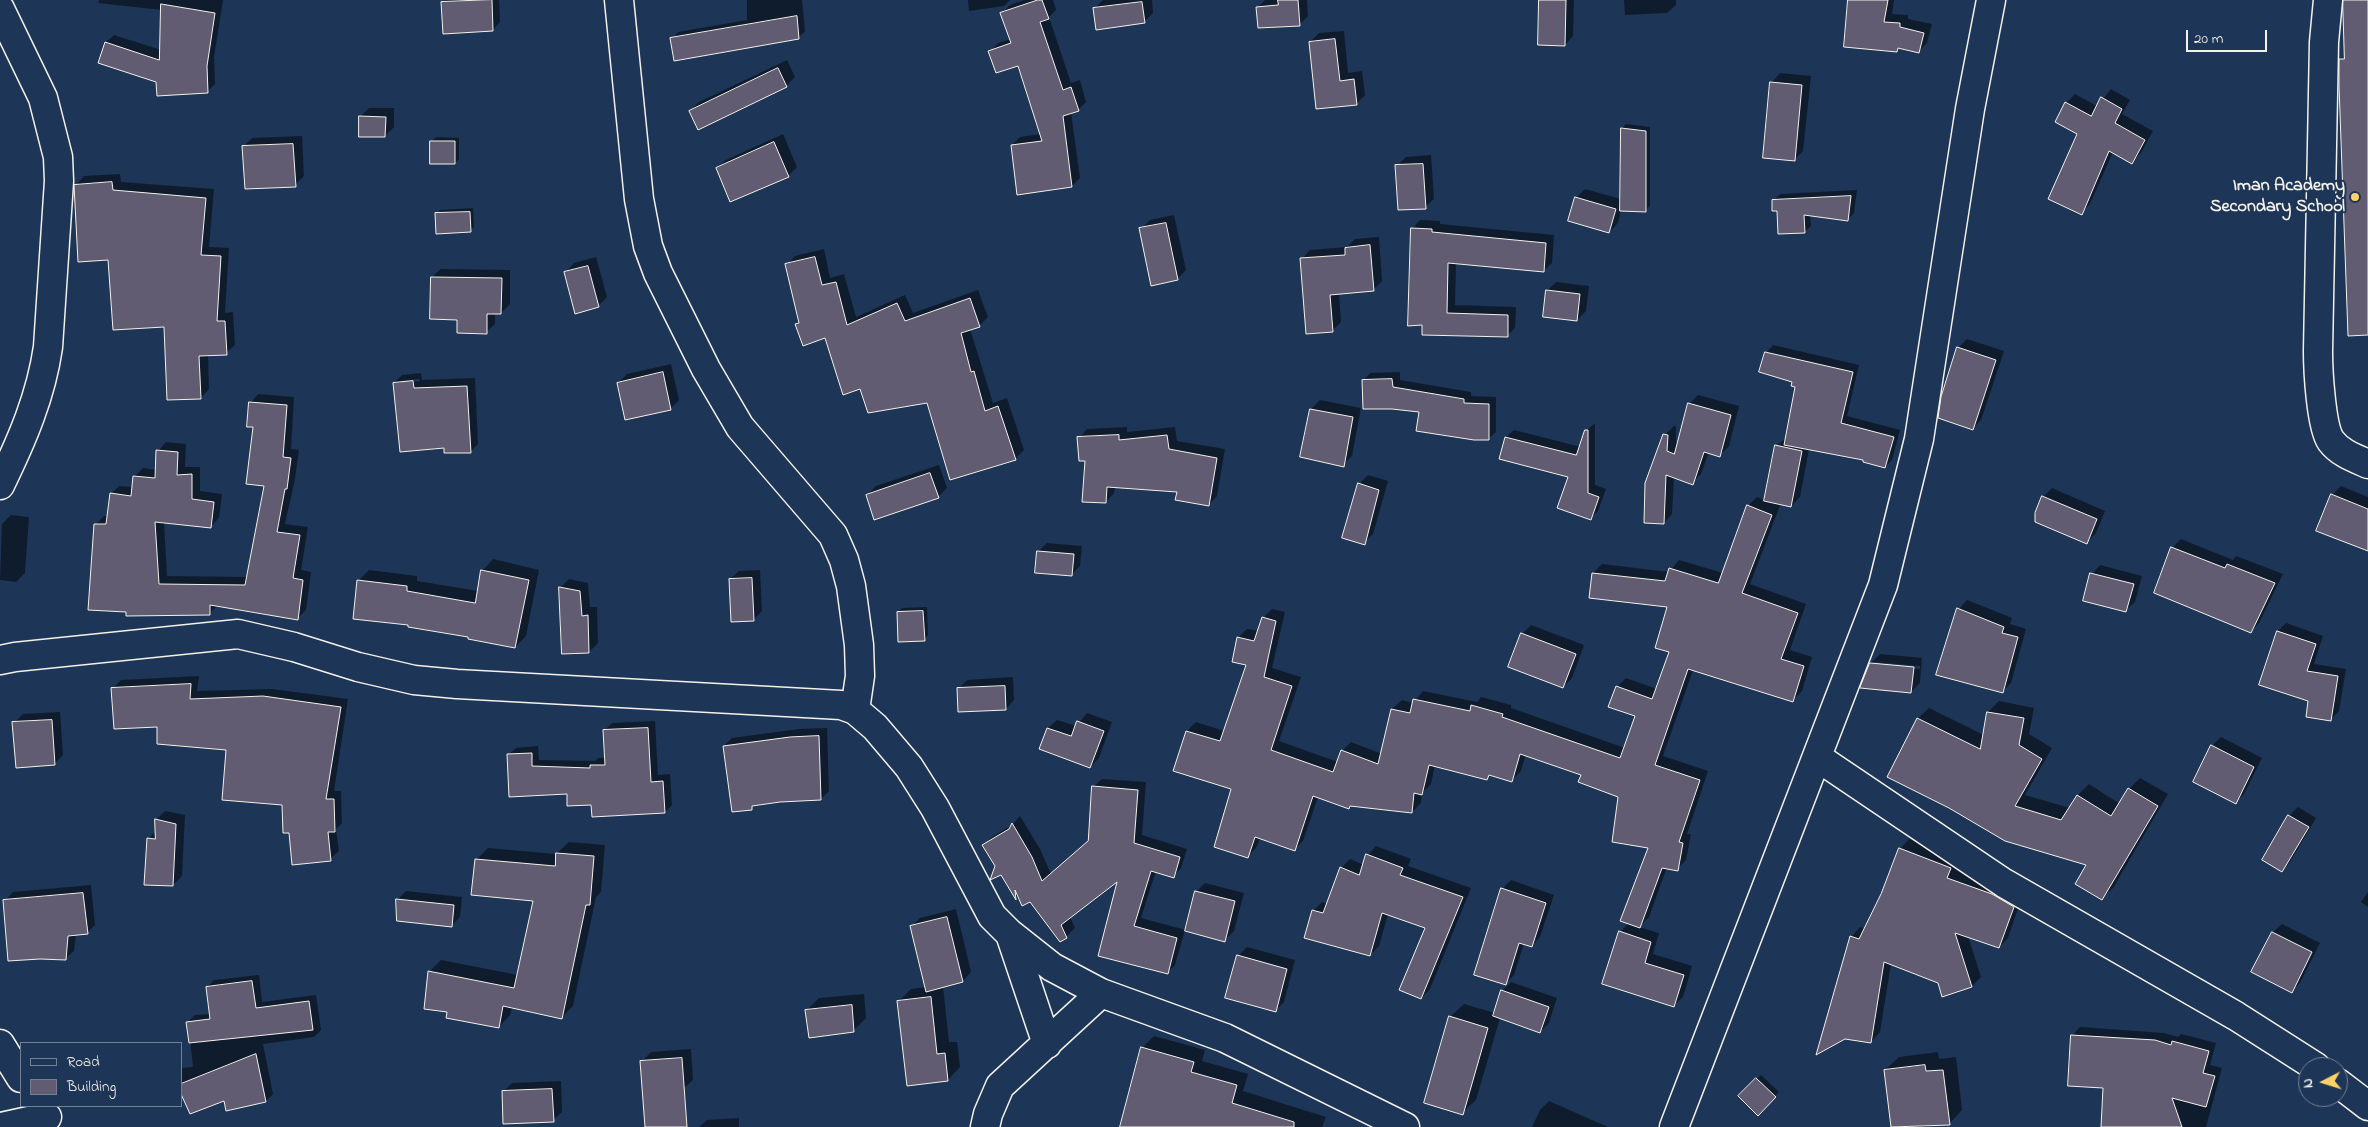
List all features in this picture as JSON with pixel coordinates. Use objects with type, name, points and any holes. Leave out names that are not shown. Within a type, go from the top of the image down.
[{"type":"street","points":[[620,0],[639,199],[648,246],[658,273],[706,369],[740,426],[834,535],[844,560],[851,586],[859,645],[860,676],[855,710]]},
{"type":"street","points":[[1674,1127],[1883,585],[1919,439],[1970,109],[1991,0]]},
{"type":"street","points":[[2328,0],[2324,42],[2318,351],[2319,388],[2330,440],[2342,452],[2368,464]]},
{"type":"street","points":[[0,8],[44,98],[56,148],[59,181],[45,372],[21,442],[0,485]]},
{"type":"street","points":[[0,660],[238,634],[294,647],[358,667],[414,680],[841,705],[855,710],[875,727],[909,767],[935,808],[992,916],[1009,933],[1052,967],[1101,993],[1225,1038],[1405,1127]]},
{"type":"street","points":[[1817,757],[2004,884],[2236,1016],[2300,1057]]},
{"type":"street","points":[[1009,933],[1047,1044]]},
{"type":"street","points":[[986,1127],[988,1114],[1000,1086],[1101,993]]},
{"type":"street","points":[[0,1044],[20,1076]]},
{"type":"street","points":[[2348,1091],[2368,1106]]},
{"type":"street","points":[[1,1127],[47,1117]]},
{"type":"building","points":[[492,0],[493,31],[443,34],[441,2]]},
{"type":"building","points":[[1042,0],[1049,19],[1040,22],[1063,90],[1071,87],[1079,111],[1063,116],[1072,187],[1017,195],[1011,145],[1042,141],[1018,66],[996,73],[988,51],[1011,43],[1000,13]]},
{"type":"building","points":[[1278,0],[1298,0],[1300,26],[1258,28],[1256,7],[1278,5]]},
{"type":"building","points":[[1539,0],[1566,0],[1565,46],[1538,45]]},
{"type":"building","points":[[1848,0],[1888,0],[1884,22],[1900,23],[1900,27],[1924,33],[1919,53],[1898,48],[1897,52],[1844,47]]},
{"type":"building","name":"Iman Academy Secondary School","points":[[2343,0],[2368,0],[2368,335],[2348,336],[2339,85],[2339,59],[2344,59]]},
{"type":"building","points":[[1142,2],[1145,23],[1096,30],[1093,8]]},
{"type":"building","points":[[161,4],[215,13],[207,66],[208,93],[157,96],[156,82],[98,63],[105,42],[159,60]]},
{"type":"building","points":[[797,16],[799,39],[674,61],[670,38]]},
{"type":"building","points":[[1335,39],[1340,81],[1354,79],[1357,105],[1316,109],[1309,42]]},
{"type":"building","points":[[778,68],[787,87],[698,130],[689,111]]},
{"type":"building","points":[[1770,82],[1802,85],[1795,161],[1763,158]]},
{"type":"building","points":[[2101,97],[2122,109],[2115,123],[2145,140],[2132,164],[2109,151],[2082,215],[2048,199],[2077,134],[2055,122],[2065,102],[2091,116]]},
{"type":"building","points":[[359,116],[386,117],[385,137],[359,137]]},
{"type":"building","points":[[1621,128],[1646,131],[1646,212],[1620,211]]},
{"type":"building","points":[[430,141],[455,141],[455,164],[430,164]]},
{"type":"building","points":[[774,142],[789,177],[730,202],[716,168]]},
{"type":"building","points":[[293,144],[296,187],[245,189],[242,146]]},
{"type":"building","points":[[1423,164],[1426,209],[1398,210],[1395,165]]},
{"type":"building","points":[[112,182],[113,190],[206,198],[201,255],[221,256],[217,321],[225,321],[227,355],[199,356],[201,399],[167,400],[164,327],[113,330],[108,260],[78,262],[74,185]]},
{"type":"building","points":[[1851,196],[1848,221],[1804,215],[1805,233],[1778,234],[1777,211],[1772,211],[1772,200]]},
{"type":"building","points":[[1575,197],[1616,209],[1609,233],[1568,221]]},
{"type":"building","points":[[470,212],[471,232],[436,234],[435,213]]},
{"type":"building","points":[[1166,223],[1178,280],[1151,286],[1139,228]]},
{"type":"building","points":[[1411,228],[1432,229],[1432,232],[1546,243],[1544,272],[1448,263],[1447,313],[1508,315],[1508,337],[1422,335],[1422,325],[1408,326]]},
{"type":"building","points":[[1370,245],[1374,291],[1330,295],[1333,332],[1306,334],[1300,258],[1345,255],[1345,248]]},
{"type":"building","points":[[815,257],[822,285],[836,282],[847,325],[897,303],[905,321],[970,298],[980,327],[961,333],[971,372],[974,371],[985,411],[998,406],[1016,460],[950,480],[927,403],[868,413],[860,389],[843,395],[825,338],[803,346],[795,324],[799,323],[785,264]]},
{"type":"building","points":[[588,266],[599,307],[575,314],[564,272]]},
{"type":"building","points":[[431,277],[502,278],[501,314],[487,314],[487,334],[457,333],[457,320],[430,319]]},
{"type":"building","points":[[1546,290],[1580,294],[1577,321],[1543,317]]},
{"type":"building","points":[[1957,347],[1996,360],[1973,430],[1938,418],[1941,397]]},
{"type":"building","points":[[1765,352],[1853,372],[1841,423],[1894,437],[1885,468],[1863,462],[1863,460],[1784,445],[1795,387],[1791,386],[1792,382],[1759,372]]},
{"type":"building","points":[[663,372],[671,410],[625,420],[617,383]]},
{"type":"building","points":[[1392,379],[1393,387],[1464,399],[1464,403],[1489,404],[1489,440],[1474,440],[1416,431],[1419,412],[1392,409],[1363,409],[1362,380]]},
{"type":"building","points":[[413,381],[414,388],[467,386],[471,453],[444,453],[444,448],[400,452],[393,383]]},
{"type":"building","points":[[249,402],[287,405],[283,457],[291,458],[287,489],[285,489],[277,532],[300,535],[293,578],[303,580],[298,620],[210,605],[210,615],[126,616],[126,612],[88,610],[94,524],[106,524],[110,493],[131,496],[133,476],[155,478],[156,450],[178,452],[177,475],[192,474],[192,499],[214,502],[211,528],[155,522],[159,584],[245,585],[264,486],[246,484],[253,427],[247,427]]},
{"type":"building","points":[[1688,403],[1731,415],[1720,457],[1704,452],[1693,485],[1666,475],[1664,524],[1644,523],[1645,483],[1663,434],[1668,435],[1667,451],[1674,454]]},
{"type":"building","points":[[1310,409],[1353,417],[1344,467],[1300,457]]},
{"type":"building","points":[[1585,430],[1588,430],[1588,493],[1599,497],[1591,520],[1557,508],[1568,477],[1499,459],[1505,437],[1576,455]]},
{"type":"building","points":[[1119,435],[1119,440],[1167,435],[1169,449],[1217,458],[1209,506],[1175,500],[1177,492],[1107,487],[1106,503],[1082,502],[1085,461],[1079,461],[1077,437]]},
{"type":"building","points":[[1775,445],[1802,451],[1791,507],[1764,501]]},
{"type":"building","points":[[930,473],[939,498],[874,520],[866,495]]},
{"type":"building","points":[[1358,483],[1379,490],[1365,545],[1342,538]]},
{"type":"building","points":[[2331,494],[2368,509],[2368,551],[2316,531]]},
{"type":"building","points":[[2042,496],[2097,519],[2087,544],[2035,522],[2035,513]]},
{"type":"building","points":[[1747,505],[1772,515],[1742,593],[1798,613],[1781,659],[1804,666],[1793,702],[1688,669],[1655,765],[1700,780],[1679,842],[1683,843],[1678,871],[1662,868],[1640,928],[1620,921],[1648,848],[1612,842],[1618,797],[1578,782],[1581,775],[1520,754],[1512,782],[1489,775],[1487,780],[1429,765],[1422,795],[1414,793],[1412,813],[1350,806],[1349,809],[1313,796],[1295,851],[1255,837],[1248,858],[1214,847],[1231,789],[1173,771],[1186,731],[1220,741],[1246,665],[1232,662],[1237,637],[1254,641],[1262,617],[1276,621],[1264,677],[1292,686],[1271,750],[1333,772],[1341,750],[1378,764],[1391,709],[1410,713],[1413,699],[1470,711],[1471,705],[1503,714],[1502,717],[1620,758],[1635,716],[1608,707],[1616,686],[1652,699],[1669,652],[1655,648],[1667,607],[1589,598],[1592,573],[1665,581],[1669,568],[1718,583]]},
{"type":"building","points":[[2171,547],[2225,568],[2227,564],[2275,583],[2251,633],[2154,593]]},
{"type":"building","points":[[1037,551],[1074,554],[1072,576],[1035,573]]},
{"type":"building","points":[[481,570],[529,580],[515,648],[468,639],[468,637],[408,627],[408,625],[353,619],[357,580],[407,586],[407,591],[475,603]]},
{"type":"building","points":[[2090,573],[2134,584],[2126,612],[2083,601]]},
{"type":"building","points":[[752,578],[754,621],[731,622],[729,579]]},
{"type":"building","points":[[559,587],[580,591],[582,616],[588,615],[589,653],[562,654]]},
{"type":"building","points":[[1957,608],[2004,627],[2002,633],[2018,637],[2003,693],[1936,675]]},
{"type":"building","points":[[923,611],[925,641],[898,642],[897,612]]},
{"type":"building","points":[[2277,631],[2316,644],[2307,671],[2338,676],[2331,721],[2306,717],[2308,701],[2259,685]]},
{"type":"building","points":[[1521,633],[1576,654],[1563,688],[1508,667]]},
{"type":"building","points":[[1870,663],[1914,667],[1911,693],[1860,688]]},
{"type":"building","points":[[191,684],[190,699],[263,696],[341,707],[326,799],[334,799],[335,832],[328,832],[331,861],[292,865],[289,833],[283,833],[282,805],[222,800],[226,750],[157,744],[157,727],[114,729],[111,688]]},
{"type":"building","points":[[1005,686],[1006,710],[958,712],[957,688]]},
{"type":"building","points":[[1987,712],[2024,718],[2019,745],[2042,759],[2015,806],[2061,820],[2077,795],[2111,816],[2128,788],[2158,806],[2102,900],[2075,884],[2086,865],[2005,841],[1949,808],[1887,777],[1917,718],[1980,749]]},
{"type":"building","points":[[52,720],[55,765],[16,768],[12,722]]},
{"type":"building","points":[[1077,721],[1104,731],[1090,768],[1039,749],[1047,728],[1071,736]]},
{"type":"building","points":[[648,728],[651,782],[663,781],[665,813],[592,817],[591,805],[567,806],[567,794],[509,797],[507,754],[532,753],[532,766],[590,768],[590,765],[605,765],[603,730]]},
{"type":"building","points":[[819,736],[821,800],[780,802],[752,806],[752,810],[732,812],[723,746],[790,737]]},
{"type":"building","points":[[2211,745],[2254,767],[2236,804],[2193,782]]},
{"type":"building","points":[[1092,786],[1138,790],[1134,843],[1180,857],[1174,878],[1151,871],[1134,926],[1177,938],[1168,974],[1098,956],[1117,882],[1061,925],[1067,938],[1060,942],[1030,902],[1022,906],[1015,890],[1016,900],[1001,875],[990,880],[995,866],[982,845],[1009,829],[1012,823],[1032,857],[1042,881],[1088,841]]},
{"type":"building","points":[[2288,815],[2309,827],[2282,872],[2262,860]]},
{"type":"building","points":[[155,819],[176,824],[173,886],[144,885],[147,838],[155,839]]},
{"type":"building","points":[[1899,848],[1951,868],[1947,878],[1992,894],[2014,907],[1999,948],[1955,933],[1972,987],[1942,997],[1938,983],[1884,962],[1871,1043],[1845,1039],[1816,1055],[1850,936],[1859,939],[1881,894]]},
{"type":"building","points":[[556,853],[594,856],[590,905],[586,905],[562,1019],[503,1006],[499,1028],[446,1018],[447,1012],[424,1009],[428,971],[514,988],[533,901],[471,895],[475,859],[555,866]]},
{"type":"building","points":[[1366,854],[1403,868],[1400,875],[1463,897],[1421,999],[1399,990],[1425,928],[1382,913],[1370,956],[1304,938],[1312,910],[1323,913],[1340,867],[1359,875]]},
{"type":"building","points":[[1501,888],[1546,903],[1532,947],[1519,943],[1506,985],[1474,975]]},
{"type":"building","points":[[1195,891],[1235,901],[1225,942],[1185,931]]},
{"type":"building","points":[[83,893],[88,934],[68,936],[66,960],[8,961],[3,900]]},
{"type":"building","points":[[396,899],[454,905],[452,927],[397,921]]},
{"type":"building","points":[[947,917],[963,982],[926,992],[910,926]]},
{"type":"building","points":[[1619,931],[1651,942],[1645,963],[1684,975],[1674,1007],[1602,984]]},
{"type":"building","points":[[2272,932],[2312,952],[2292,993],[2251,972]]},
{"type":"building","points":[[1237,955],[1287,969],[1276,1012],[1225,998]]},
{"type":"building","points":[[252,981],[256,1008],[309,1001],[313,1030],[189,1043],[186,1022],[210,1019],[206,987]]},
{"type":"building","points":[[1501,990],[1549,1007],[1540,1033],[1493,1016]]},
{"type":"building","points":[[931,997],[937,1054],[945,1053],[948,1081],[907,1086],[897,1001]]},
{"type":"building","points":[[852,1005],[854,1032],[809,1038],[805,1010]]},
{"type":"building","points":[[1449,1016],[1488,1028],[1463,1115],[1424,1103]]},
{"type":"building","points":[[2071,1035],[2155,1040],[2171,1045],[2172,1041],[2209,1051],[2203,1073],[2215,1076],[2206,1107],[2172,1098],[2182,1127],[2101,1127],[2103,1088],[2068,1086]]},
{"type":"building","points":[[1141,1047],[1194,1062],[1191,1072],[1237,1085],[1232,1103],[1294,1122],[1294,1127],[1120,1127]]},
{"type":"building","points":[[256,1054],[266,1102],[226,1111],[224,1101],[190,1114],[182,1096],[182,1084]]},
{"type":"building","points":[[682,1058],[687,1127],[645,1127],[640,1061]]},
{"type":"building","points":[[1925,1065],[1926,1071],[1943,1070],[1950,1125],[1891,1127],[1884,1070]]},
{"type":"building","points":[[1756,1078],[1776,1097],[1758,1116],[1738,1096]]},
{"type":"building","points":[[552,1089],[554,1122],[503,1124],[502,1091]]},
{"type":"place","name":"Iman Academy Secondary School","points":[[2355,197]]}]
